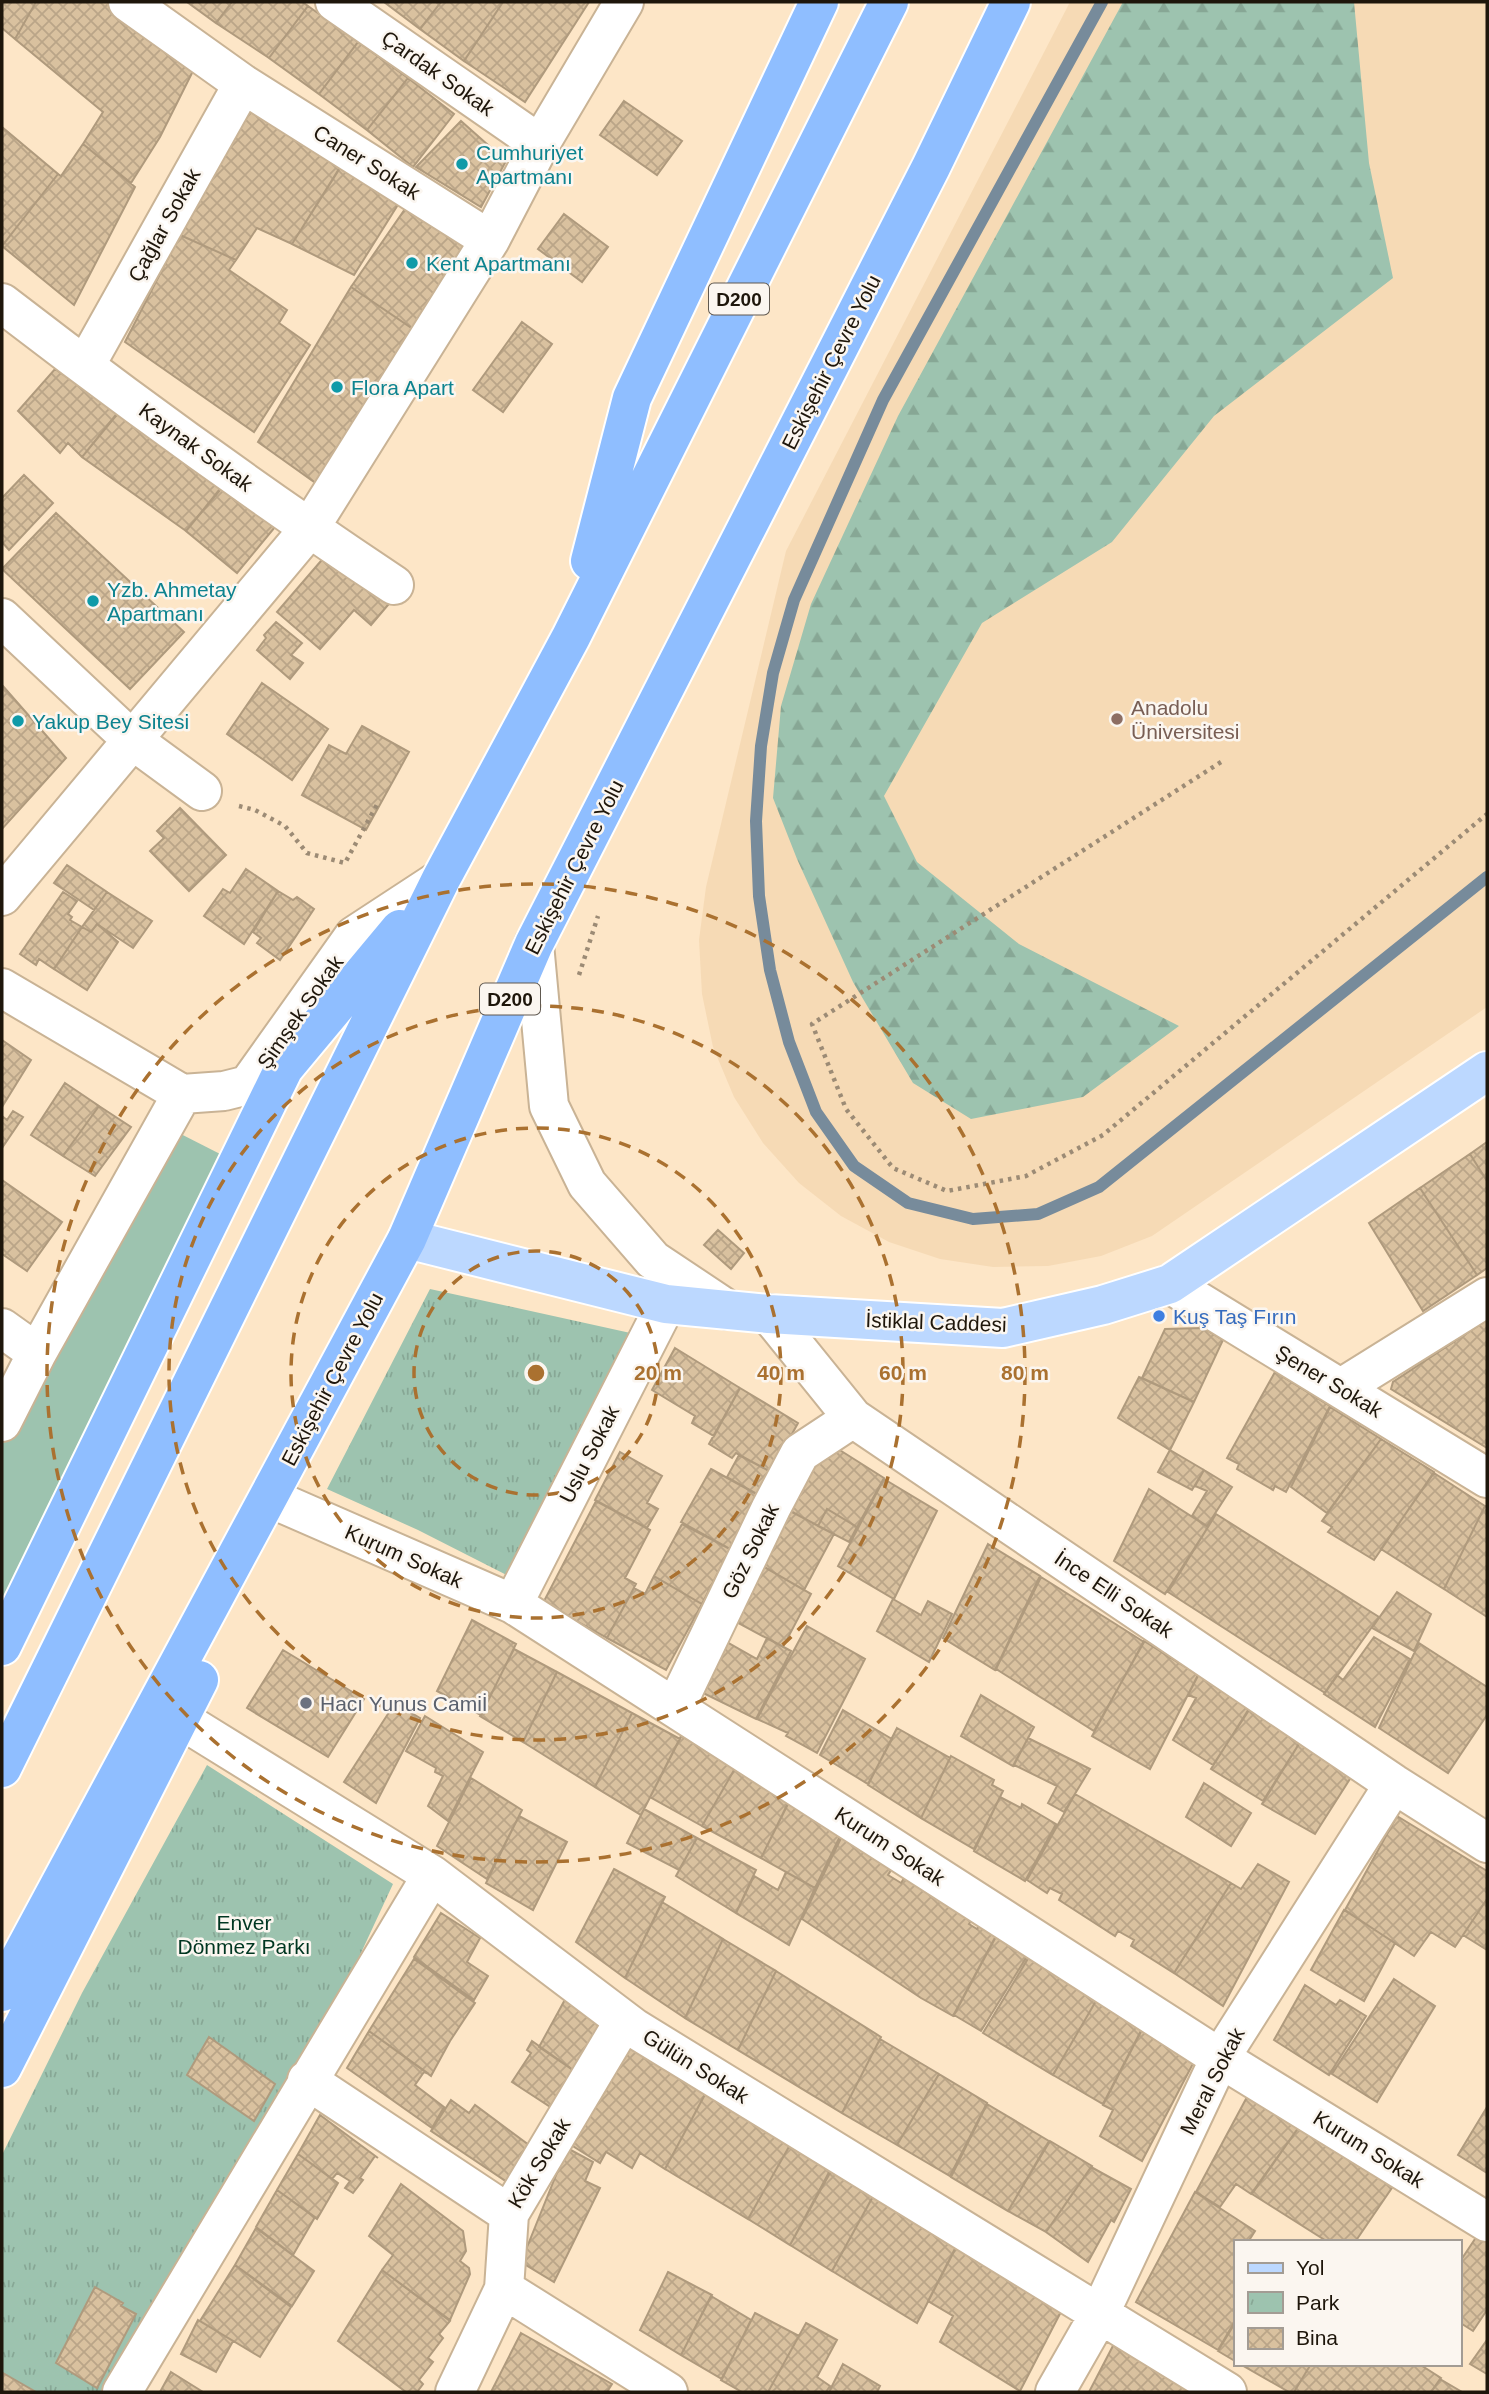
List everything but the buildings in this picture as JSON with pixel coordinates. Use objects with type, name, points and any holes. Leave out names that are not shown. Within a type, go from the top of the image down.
[{"type":"highway","points":[[571,637],[632,398],[819,2]]},
{"type":"highway","name":"D200","points":[[2,1768],[441,879],[571,637],[889,2]]},
{"type":"highway","name":"Eskişehir Çevre Yolu","points":[[2,1992],[407,1239],[534,944],[931,167],[1011,2]]},
{"type":"highway","points":[[931,167],[1018,2]]},
{"type":"highway","points":[[2,1646],[284,1068],[441,879]]},
{"type":"highway","points":[[2,2068],[267,1543],[277,1501],[407,1239]]},
{"type":"main road","name":"İstiklal Caddesi","points":[[407,1239],[666,1304],[769,1314],[1003,1328],[1103,1305],[1170,1284],[1487,1071]]},
{"type":"street","name":"Caner Sokak","points":[[128,2],[243,84],[490,240]]},
{"type":"street","name":"Çardak Sokak","points":[[335,2],[540,144]]},
{"type":"street","points":[[2,896],[309,528],[490,240],[540,144],[624,2]]},
{"type":"street","name":"Çağlar Sokak","points":[[85,366],[243,84]]},
{"type":"street","name":"Kaynak Sokak","points":[[2,303],[309,528],[394,586]]},
{"type":"street","points":[[2,618],[131,739],[202,791]]},
{"type":"street","name":"Şimşek Sokak","points":[[182,1094],[224,1091],[248,1085],[354,936],[441,879]]},
{"type":"street","points":[[534,944],[549,1106],[587,1184],[653,1260],[727,1310]]},
{"type":"street","points":[[2,988],[182,1094],[37,1353],[2,1422]]},
{"type":"street","name":"Şener Sokak","points":[[1170,1284],[1487,1478]]},
{"type":"street","points":[[1341,1388],[1487,1297]]},
{"type":"street","name":"Uslu Sokak","points":[[513,1604],[666,1304]]},
{"type":"street","name":"İnce Elli Sokak","points":[[769,1314],[853,1418],[1394,1784],[1487,1843]]},
{"type":"street","points":[[2,1328],[37,1353]]},
{"type":"street","name":"Göz Sokak","points":[[675,1708],[771,1507],[800,1453],[853,1418]]},
{"type":"street","name":"Kurum Sokak","points":[[277,1501],[513,1604],[1220,2057],[1487,2222]]},
{"type":"street","name":"Gülün Sokak","points":[[180,1719],[432,1875],[624,2021],[1227,2392]]},
{"type":"street","name":"Meral Sokak","points":[[1055,2392],[1099,2315],[1220,2057],[1394,1784]]},
{"type":"street","points":[[122,2392],[432,1875]]},
{"type":"street","name":"Kök Sokak","points":[[455,2392],[504,2289],[509,2214],[624,2021]]},
{"type":"street","points":[[307,2080],[509,2214]]},
{"type":"street","points":[[504,2289],[668,2392]]},
{"type":"path","points":[[1221,762],[812,1024],[846,1109],[893,1168],[947,1191],[1026,1176],[1103,1135],[1487,814]]},
{"type":"path","points":[[202,791],[216,800],[255,810],[285,826],[307,853],[345,863],[379,801]]},
{"type":"path","points":[[578,977],[598,916]]},
{"type":"shaded area","name":"Anadolu Üniversitesi","points":[[1070,2],[1487,2],[1487,1007],[1152,1236],[1101,1256],[1048,1266],[993,1267],[940,1259],[889,1242],[841,1216],[799,1183],[763,1143],[734,1097],[713,1047],[702,994],[699,940],[706,887],[786,551]]},
{"type":"green space","points":[[1123,2],[1354,2],[1369,163],[1393,278],[1214,416],[1112,542],[982,623],[884,796],[917,862],[1019,944],[1179,1026],[1083,1097],[971,1119],[913,1083],[853,982],[797,859],[773,798],[781,706],[811,604],[898,416]]},
{"type":"green space","points":[[169,1128],[226,1157],[2,1601],[2,1442]]},
{"type":"green space","points":[[430,1289],[635,1334],[524,1584],[418,1530],[327,1489]]},
{"type":"green space","name":"Enver Dönmez Parkı","points":[[207,1765],[393,1884],[341,1996],[192,2236],[101,2392],[2,2392],[2,2155],[82,1993]]},
{"type":"waterway","points":[[1102,2],[883,400],[794,600],[773,673],[761,746],[756,821],[759,896],[770,970],[789,1042],[816,1112],[854,1166],[908,1203],[973,1219],[1038,1214],[1099,1187],[1487,877]]},
{"type":"place","name":"Cumhuriyet Apartmanı","points":[[462,164]]},
{"type":"place","name":"Kent Apartmanı","points":[[412,263]]},
{"type":"place","name":"Flora Apart","points":[[337,387]]},
{"type":"place","name":"Yzb. Ahmetay Apartmanı","points":[[93,601]]},
{"type":"place","name":"Anadolu Üniversitesi","points":[[1117,719]]},
{"type":"place","name":"Yakup Bey Sitesi","points":[[18,721]]},
{"type":"place","name":"Kuş Taş Fırın","points":[[1159,1316]]},
{"type":"place","name":"Hacı Yunus Camiİ","points":[[306,1703]]}]
